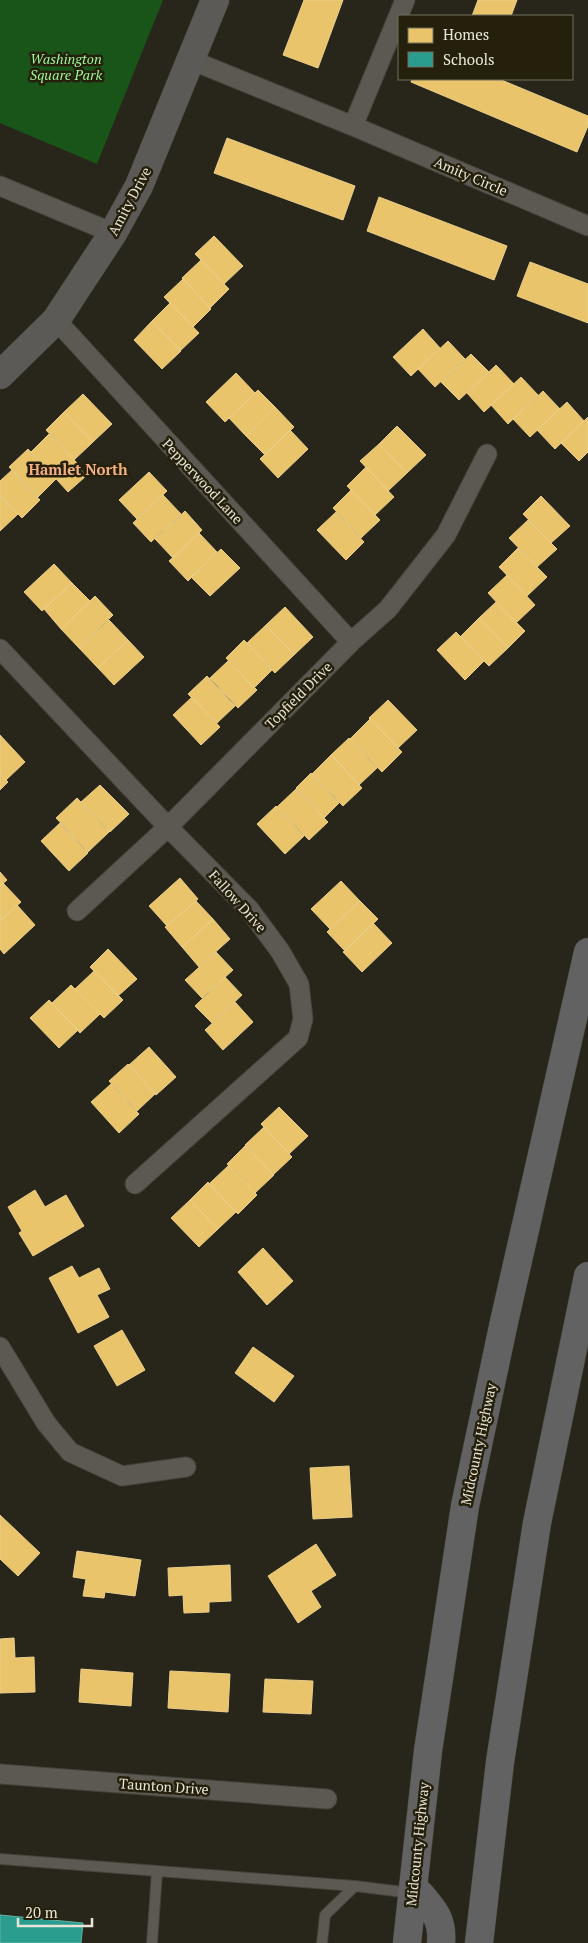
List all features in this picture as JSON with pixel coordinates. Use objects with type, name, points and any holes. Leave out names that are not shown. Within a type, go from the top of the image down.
[{"type":"main road","name":"Midcounty Highway","points":[[407,1943],[428,1751],[465,1506],[504,1322],[588,952]]},
{"type":"main road","points":[[479,1943],[500,1762],[538,1523],[588,1276]]},
{"type":"main road","points":[[412,1893],[420,1894],[438,1918],[440,1943]]},
{"type":"street","name":"Amity Drive","points":[[0,375],[56,320],[113,233],[139,186],[216,0]]},
{"type":"street","points":[[400,15],[406,0]]},
{"type":"street","points":[[353,126],[398,19]]},
{"type":"street","name":"Amity Circle","points":[[191,60],[353,126],[588,226]]},
{"type":"street","points":[[0,186],[113,233]]},
{"type":"street","name":"Pepperwood Lane","points":[[56,320],[351,642]]},
{"type":"street","name":"Topfield Drive","points":[[77,912],[168,827],[351,642],[388,609],[446,535],[487,454]]},
{"type":"street","name":"Fallow Drive","points":[[0,650],[168,827],[249,909],[280,951],[299,984],[303,1019],[298,1038],[135,1184]]},
{"type":"street","points":[[0,1347],[46,1423],[70,1452],[122,1476],[186,1467]]},
{"type":"street","name":"Taunton Drive","points":[[0,1774],[327,1798]]},
{"type":"lane","points":[[0,1859],[355,1886],[412,1893]]},
{"type":"lane","points":[[152,1943],[157,1872]]},
{"type":"lane","points":[[322,1943],[325,1916],[355,1886]]},
{"type":"green space","name":"Washington Square Park","points":[[0,0],[163,0],[97,164],[0,123]]},
{"type":"building: Homes","points":[[304,0],[343,0],[318,68],[283,55]]},
{"type":"building: Homes","points":[[478,0],[517,0],[511,15],[472,15]]},
{"type":"building: Homes","points":[[412,80],[501,80],[588,116],[588,126],[577,152],[411,82]]},
{"type":"building: Homes","points":[[227,138],[355,186],[343,220],[214,173]]},
{"type":"building: Homes","points":[[379,197],[507,246],[494,280],[367,231]]},
{"type":"building: Homes","points":[[214,236],[243,266],[224,284],[195,254]]},
{"type":"building: Homes","points":[[201,260],[229,289],[210,308],[182,278]]},
{"type":"building: Homes","points":[[530,262],[588,284],[588,323],[517,296]]},
{"type":"building: Homes","points":[[183,279],[211,309],[193,327],[164,297]]},
{"type":"building: Homes","points":[[170,303],[199,333],[180,351],[152,321]]},
{"type":"building: Homes","points":[[152,321],[181,351],[162,369],[134,340]]},
{"type":"building: Homes","points":[[423,329],[440,348],[411,376],[393,357]]},
{"type":"building: Homes","points":[[448,341],[465,359],[435,387],[418,369]]},
{"type":"building: Homes","points":[[471,354],[489,372],[459,400],[441,382]]},
{"type":"building: Homes","points":[[496,365],[514,384],[484,412],[467,393]]},
{"type":"building: Homes","points":[[236,373],[255,393],[225,422],[206,402]]},
{"type":"building: Homes","points":[[521,377],[538,395],[508,424],[491,405]]},
{"type":"building: Homes","points":[[258,390],[275,407],[246,436],[229,418]]},
{"type":"building: Homes","points":[[543,391],[560,409],[530,437],[513,419]]},
{"type":"building: Homes","points":[[83,394],[112,424],[93,442],[64,412]]},
{"type":"building: Homes","points":[[567,402],[584,421],[555,449],[537,430]]},
{"type":"building: Homes","points":[[275,407],[294,427],[265,455],[246,436]]},
{"type":"building: Homes","points":[[64,412],[93,442],[74,460],[46,430]]},
{"type":"building: Homes","points":[[588,417],[588,452],[579,461],[561,443]]},
{"type":"building: Homes","points":[[397,426],[426,455],[407,473],[379,444]]},
{"type":"building: Homes","points":[[290,430],[308,449],[278,478],[260,459]]},
{"type":"building: Homes","points":[[49,434],[78,464],[59,482],[31,452]]},
{"type":"building: Homes","points":[[379,444],[407,473],[388,491],[360,461]]},
{"type":"building: Homes","points":[[28,449],[56,479],[38,497],[9,467]]},
{"type":"building: Homes","points":[[77,466],[86,476],[68,492],[59,482]]},
{"type":"building: Homes","points":[[366,467],[394,497],[375,515],[347,486]]},
{"type":"building: Homes","points":[[12,470],[40,500],[22,518],[0,495],[0,481]]},
{"type":"building: Homes","points":[[149,472],[167,491],[137,519],[119,500]]},
{"type":"building: Homes","points":[[351,490],[380,520],[361,538],[333,508]]},
{"type":"building: Homes","points":[[0,495],[18,514],[0,531]]},
{"type":"building: Homes","points":[[163,495],[181,514],[151,542],[133,523]]},
{"type":"building: Homes","points":[[541,496],[570,526],[551,543],[523,514]]},
{"type":"building: Homes","points":[[185,511],[202,530],[173,558],[155,539]]},
{"type":"building: Homes","points":[[336,512],[364,542],[346,560],[317,530]]},
{"type":"building: Homes","points":[[528,520],[557,549],[537,567],[509,538]]},
{"type":"building: Homes","points":[[199,533],[217,552],[188,581],[169,561]]},
{"type":"building: Homes","points":[[518,548],[547,577],[527,596],[499,567]]},
{"type":"building: Homes","points":[[221,549],[240,568],[210,596],[191,577]]},
{"type":"building: Homes","points":[[54,564],[72,583],[42,611],[24,592]]},
{"type":"building: Homes","points":[[507,575],[535,605],[516,623],[488,593]]},
{"type":"building: Homes","points":[[72,583],[90,601],[61,629],[44,609]]},
{"type":"building: Homes","points":[[95,596],[113,615],[79,648],[61,629]]},
{"type":"building: Homes","points":[[496,602],[525,631],[508,648],[479,618]]},
{"type":"building: Homes","points":[[285,607],[313,637],[294,655],[266,625]]},
{"type":"building: Homes","points":[[479,618],[508,648],[489,666],[460,637]]},
{"type":"building: Homes","points":[[109,620],[128,640],[98,668],[79,648]]},
{"type":"building: Homes","points":[[266,625],[294,655],[275,673],[247,643]]},
{"type":"building: Homes","points":[[456,632],[484,661],[465,680],[437,650]]},
{"type":"building: Homes","points":[[128,640],[144,657],[114,685],[98,668]]},
{"type":"building: Homes","points":[[244,640],[272,670],[254,688],[226,658]]},
{"type":"building: Homes","points":[[228,661],[257,690],[238,708],[210,678]]},
{"type":"building: Homes","points":[[207,676],[235,706],[217,723],[188,694]]},
{"type":"building: Homes","points":[[192,697],[220,727],[201,745],[173,715]]},
{"type":"building: Homes","points":[[388,700],[417,730],[398,748],[369,718]]},
{"type":"building: Homes","points":[[370,719],[402,752],[382,772],[350,739]]},
{"type":"building: Homes","points":[[0,735],[25,762],[6,780],[0,774]]},
{"type":"building: Homes","points":[[349,738],[377,768],[359,785],[331,755]]},
{"type":"building: Homes","points":[[331,755],[362,788],[343,806],[312,774]]},
{"type":"building: Homes","points":[[311,773],[339,803],[324,818],[296,788]]},
{"type":"building: Homes","points":[[0,774],[8,782],[0,790]]},
{"type":"building: Homes","points":[[100,785],[129,814],[110,832],[81,802]]},
{"type":"building: Homes","points":[[296,789],[328,822],[309,840],[277,807]]},
{"type":"building: Homes","points":[[77,798],[109,832],[88,852],[56,818]]},
{"type":"building: Homes","points":[[276,806],[304,836],[285,854],[257,824]]},
{"type":"building: Homes","points":[[60,823],[88,853],[69,871],[41,841]]},
{"type":"building: Homes","points":[[0,872],[7,880],[0,886]]},
{"type":"building: Homes","points":[[180,878],[198,899],[167,926],[149,906]]},
{"type":"building: Homes","points":[[341,881],[360,901],[330,929],[311,909]]},
{"type":"building: Homes","points":[[3,883],[21,902],[0,921],[0,886]]},
{"type":"building: Homes","points":[[196,901],[213,919],[182,947],[165,927]]},
{"type":"building: Homes","points":[[360,901],[378,919],[345,951],[327,932]]},
{"type":"building: Homes","points":[[17,905],[35,925],[4,954],[0,949],[0,921]]},
{"type":"building: Homes","points":[[213,919],[230,939],[199,967],[182,947]]},
{"type":"building: Homes","points":[[373,923],[392,943],[362,972],[343,952]]},
{"type":"building: Homes","points":[[108,949],[137,979],[118,996],[90,967]]},
{"type":"building: Homes","points":[[216,952],[233,970],[202,998],[185,980]]},
{"type":"building: Homes","points":[[94,971],[123,1000],[104,1018],[75,989]]},
{"type":"building: Homes","points":[[225,977],[242,995],[212,1023],[195,1006]]},
{"type":"building: Homes","points":[[71,985],[100,1014],[80,1033],[52,1003]]},
{"type":"building: Homes","points":[[49,1000],[78,1030],[59,1048],[30,1018]]},
{"type":"building: Homes","points":[[235,1002],[253,1022],[223,1050],[205,1030]]},
{"type":"building: Homes","points":[[149,1047],[176,1077],[156,1095],[129,1065]]},
{"type":"building: Homes","points":[[128,1064],[155,1094],[137,1111],[109,1081]]},
{"type":"building: Homes","points":[[111,1084],[139,1114],[119,1133],[91,1102]]},
{"type":"building: Homes","points":[[279,1107],[308,1136],[289,1154],[261,1124]]},
{"type":"building: Homes","points":[[264,1127],[292,1157],[273,1175],[245,1145]]},
{"type":"building: Homes","points":[[245,1146],[274,1175],[255,1193],[227,1164]]},
{"type":"building: Homes","points":[[228,1166],[257,1195],[238,1214],[209,1184]]},
{"type":"building: Homes","points":[[208,1182],[236,1212],[218,1229],[190,1200]]},
{"type":"building: Homes","points":[[35,1190],[45,1207],[66,1195],[84,1226],[33,1256],[19,1233],[22,1231],[8,1207]]},
{"type":"building: Homes","points":[[190,1200],[218,1229],[199,1247],[171,1218]]},
{"type":"building: Homes","points":[[263,1248],[293,1281],[267,1305],[238,1272]]},
{"type":"building: Homes","points":[[72,1266],[79,1278],[99,1268],[110,1289],[97,1295],[109,1317],[78,1333],[49,1278]]},
{"type":"building: Homes","points":[[122,1330],[145,1370],[117,1386],[94,1346]]},
{"type":"building: Homes","points":[[253,1347],[294,1376],[274,1402],[235,1373]]},
{"type":"building: Homes","points":[[349,1466],[352,1517],[313,1519],[310,1468]]},
{"type":"building: Homes","points":[[0,1515],[40,1553],[18,1576],[0,1559]]},
{"type":"building: Homes","points":[[316,1544],[336,1575],[311,1591],[321,1607],[298,1623],[268,1576]]},
{"type":"building: Homes","points":[[77,1551],[141,1560],[135,1596],[105,1592],[104,1598],[83,1596],[86,1579],[73,1577]]},
{"type":"building: Homes","points":[[230,1565],[231,1601],[209,1602],[209,1612],[184,1613],[183,1595],[169,1596],[168,1568]]},
{"type":"building: Homes","points":[[14,1638],[15,1658],[34,1657],[35,1692],[0,1693],[0,1639]]},
{"type":"building: Homes","points":[[81,1669],[133,1673],[131,1706],[79,1702]]},
{"type":"building: Homes","points":[[170,1671],[230,1674],[228,1712],[168,1708]]},
{"type":"building: Homes","points":[[265,1679],[313,1681],[311,1714],[263,1712]]},
{"type":"building: Schools","points":[[0,1915],[83,1923],[81,1943],[0,1943]]},
{"type":"district","name":"Hamlet North","points":[[78,469]]}]
